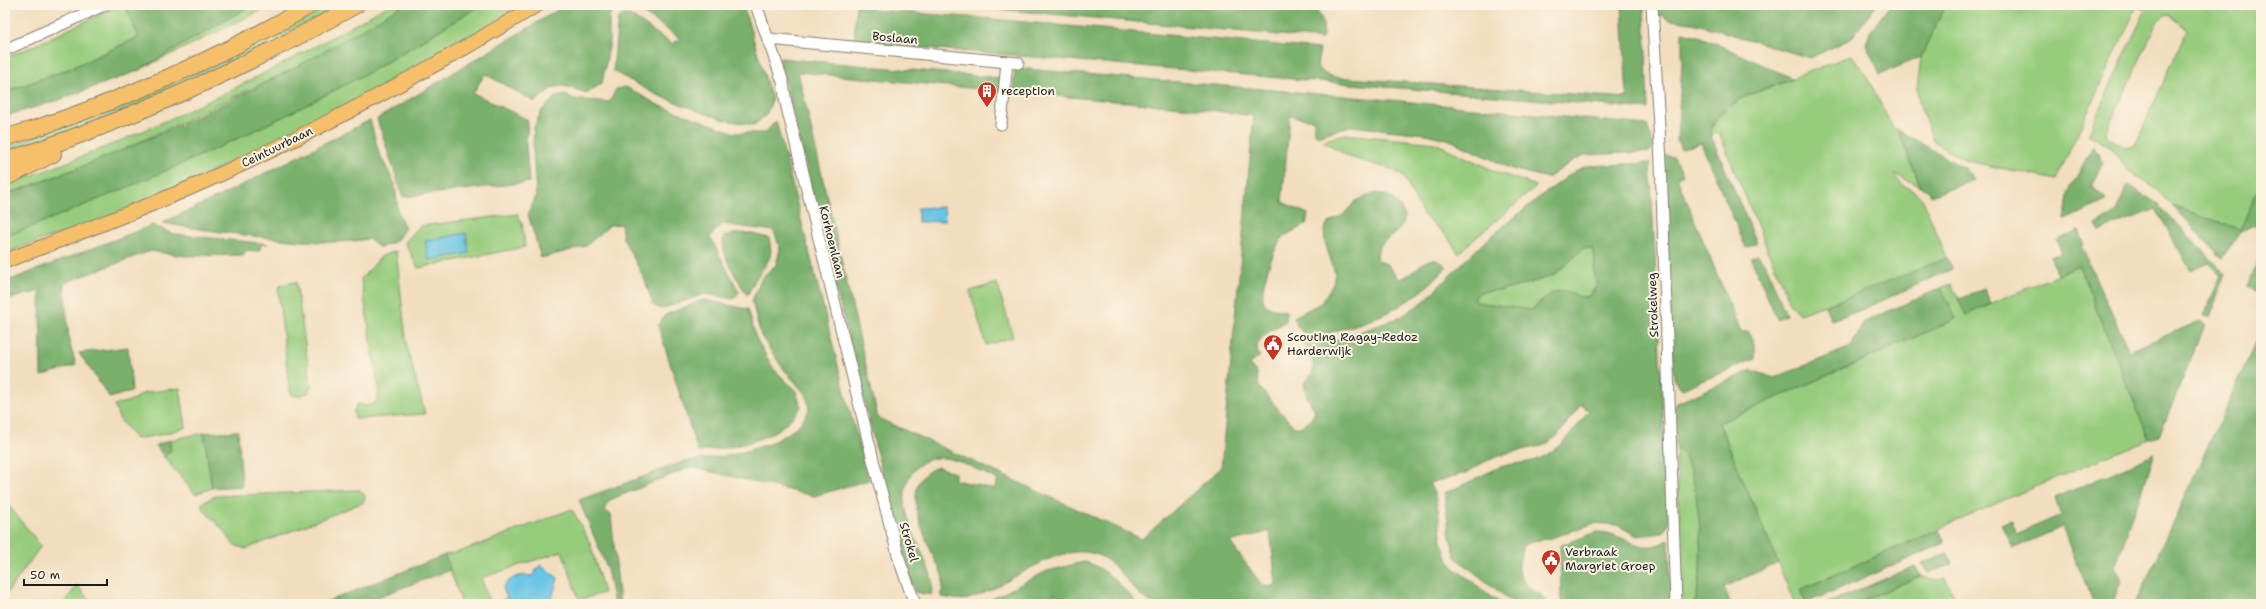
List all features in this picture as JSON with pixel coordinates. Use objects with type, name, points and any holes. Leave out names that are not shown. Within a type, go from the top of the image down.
[{"type":"highway","points":[[5,138],[68,117],[208,59],[311,5]]},
{"type":"highway","points":[[5,178],[108,126],[214,80],[287,44],[356,5]]},
{"type":"highway","points":[[5,131],[68,117]]},
{"type":"highway","points":[[5,161],[108,126]]},
{"type":"main road","name":"Ceintuurbaan","points":[[5,261],[121,217],[224,173],[341,115],[486,36],[537,5]]},
{"type":"street","name":"Korhoenlaan","points":[[756,5],[769,39],[782,82],[787,111],[880,486]]},
{"type":"street","name":"Strokelweg","points":[[1652,5],[1660,162],[1676,604]]},
{"type":"street","points":[[5,50],[97,7]]},
{"type":"street","name":"Boslaan","points":[[769,39],[1018,63]]},
{"type":"street","points":[[1001,124],[1006,62]]},
{"type":"street","name":"Strokel","points":[[880,486],[900,562],[915,604]]},
{"type":"green space","points":[[119,5],[125,5],[139,37],[69,69],[5,92],[5,58]]},
{"type":"green space","points":[[125,5],[252,5],[135,72],[56,101],[5,116],[5,92],[69,69],[139,37]]},
{"type":"green space","points":[[252,5],[272,5],[135,72]]},
{"type":"green space","points":[[324,5],[342,5],[183,87],[82,127],[5,153],[5,146],[32,138],[228,57]]},
{"type":"green space","points":[[389,5],[402,5],[327,52],[301,65],[108,157],[5,195],[5,185],[55,167],[153,127],[296,57]]},
{"type":"green space","points":[[402,5],[481,5],[356,79],[256,130],[173,168],[5,237],[5,195],[108,156],[209,111],[307,61]]},
{"type":"green space","points":[[481,5],[522,5],[420,66],[367,95],[260,149],[96,221],[5,253],[5,237],[173,168],[256,130],[374,69]]},
{"type":"green space","points":[[566,5],[621,5],[616,7],[609,16],[609,47],[602,83],[587,93],[564,86],[559,86],[549,90],[535,102],[485,74],[473,93],[528,120],[526,146],[529,182],[403,197],[377,119]]},
{"type":"green space","points":[[627,5],[743,5],[772,100],[766,115],[754,125],[725,120],[655,94],[613,71],[618,19],[622,15],[630,15],[672,44],[681,39],[639,10]]},
{"type":"green space","points":[[856,5],[873,5],[874,10],[981,18],[1320,49],[1317,66],[1325,74],[1334,77],[1627,98],[1622,5],[1644,5],[1648,109],[854,42]]},
{"type":"green space","points":[[953,5],[1167,5],[1199,8],[1215,5],[1311,5],[1318,12],[1324,29],[1322,39]]},
{"type":"green space","points":[[1656,5],[1876,5],[1852,38],[1810,58],[1697,24],[1671,20],[1658,14]]},
{"type":"green space","points":[[1890,5],[1945,5],[1921,57],[1880,74],[1866,44],[1870,32]]},
{"type":"green space","points":[[1945,5],[2261,5],[2261,184],[2240,229],[2172,206],[2158,191],[2129,171],[2109,146],[2088,134],[2146,9],[2137,6],[2056,180],[1968,161],[1936,144],[1926,123],[1919,102],[1917,89],[1921,57]],"holes":[[[2164,15],[2170,16],[2187,30],[2138,139],[2134,146],[2126,148],[2108,137],[2107,130],[2157,22]]]},
{"type":"green space","points":[[1682,32],[1699,36],[1794,79],[1756,92],[1730,105],[1720,114],[1714,124],[1711,136],[1757,243],[1746,248],[1701,143],[1681,149],[1677,140],[1682,64]]},
{"type":"green space","points":[[1852,55],[1867,77],[1893,128],[1898,130],[1921,187],[1894,174],[1904,186],[1916,193],[1923,200],[1947,258],[1861,293],[1799,314],[1791,306],[1719,133],[1711,136],[1711,129],[1718,117],[1740,99]]},
{"type":"green space","points":[[779,58],[1001,78],[1001,91],[798,72],[878,418],[1142,539],[1221,468],[1254,116],[1193,108],[1013,92],[1015,68],[1390,100],[1647,125],[1654,146],[1649,152],[1584,155],[1548,178],[1512,169],[1450,140],[1426,134],[1350,126],[1317,136],[1314,130],[1314,120],[1290,116],[1282,202],[1308,214],[1306,225],[1286,235],[1278,245],[1271,260],[1263,289],[1265,304],[1276,310],[1286,311],[1286,321],[1270,331],[1260,340],[1257,350],[1260,356],[1249,364],[1257,373],[1259,387],[1294,427],[1304,425],[1308,422],[1313,416],[1315,410],[1307,397],[1304,383],[1309,378],[1313,369],[1312,360],[1305,343],[1312,345],[1344,338],[1401,317],[1424,301],[1481,245],[1537,199],[1575,171],[1586,166],[1650,163],[1669,524],[1662,533],[1637,536],[1617,525],[1595,523],[1551,538],[1533,541],[1525,545],[1520,560],[1519,572],[1525,583],[1542,596],[1548,604],[1515,604],[1456,558],[1450,537],[1444,493],[1500,467],[1536,460],[1545,456],[1566,439],[1589,411],[1581,404],[1557,436],[1545,445],[1507,453],[1484,462],[1466,473],[1429,483],[1437,503],[1443,547],[1447,558],[1453,567],[1501,604],[1155,604],[1146,600],[1139,594],[1119,571],[1104,558],[1095,554],[1079,552],[1063,554],[1047,560],[982,594],[965,600],[941,597],[943,578],[923,532],[916,506],[916,493],[919,482],[926,473],[938,467],[955,473],[955,480],[994,489],[998,480],[967,465],[945,458],[934,458],[924,462],[915,469],[907,482],[905,495],[906,509],[910,524],[932,580],[931,595],[915,592],[902,554]],"holes":[[[1584,248],[1592,248],[1595,258],[1594,272],[1597,284],[1589,296],[1584,298],[1565,291],[1559,291],[1548,296],[1531,310],[1477,302],[1474,297],[1480,292],[1509,289],[1543,279],[1557,273]],[[1270,531],[1276,584],[1270,587],[1261,584],[1230,542]]]},
{"type":"green space","points":[[626,87],[658,105],[735,133],[765,133],[776,121],[847,401],[869,480],[814,496],[691,467],[610,500],[604,510],[611,515],[620,604],[614,604],[607,568],[579,500],[686,461],[733,455],[769,444],[789,433],[801,423],[809,410],[807,396],[782,367],[761,336],[752,301],[762,277],[776,265],[780,249],[774,231],[722,224],[710,237],[739,292],[734,299],[705,294],[661,309],[653,305],[645,280],[623,238],[621,224],[610,225],[586,246],[541,258],[528,214],[536,196],[533,149],[534,127],[542,110],[554,98],[565,95],[574,99],[610,102],[616,89]]},
{"type":"green space","points":[[370,120],[379,153],[395,184],[398,212],[405,228],[396,241],[380,248],[369,239],[342,242],[302,241],[162,223],[226,193]]},
{"type":"green space","points":[[1898,130],[1964,168],[1974,180],[1931,196],[1929,191],[1921,187]]},
{"type":"green space","points":[[1344,134],[1435,143],[1499,173],[1537,186],[1472,241],[1459,254],[1447,236],[1424,216],[1403,176],[1391,169],[1349,157],[1323,141]]},
{"type":"green space","points":[[2093,146],[2103,163],[2092,187],[2106,199],[2104,202],[2065,220],[2068,193]]},
{"type":"green space","points":[[1663,155],[1674,157],[1683,174],[1677,178],[1741,332],[1749,332],[1755,348],[1755,359],[1682,389],[1674,379]]},
{"type":"green space","points":[[2261,184],[2261,227],[2254,225],[2241,231],[2222,258],[2172,206],[2240,229]]},
{"type":"green space","points":[[2128,185],[2158,204],[2225,273],[2210,317],[2204,316],[2221,275],[2209,263],[2191,271],[2156,209],[2099,231],[2095,225],[2115,213]]},
{"type":"green space","points":[[1376,193],[1391,197],[1400,207],[1405,216],[1400,229],[1380,247],[1377,253],[1378,261],[1387,264],[1399,279],[1406,277],[1427,261],[1439,261],[1447,267],[1423,290],[1385,314],[1371,320],[1331,332],[1319,335],[1306,335],[1298,328],[1294,317],[1321,303],[1333,284],[1335,273],[1325,242],[1324,229],[1328,223],[1343,215],[1357,200]]},
{"type":"green space","points":[[518,214],[522,223],[525,247],[418,268],[405,242],[420,226]]},
{"type":"green space","points":[[153,225],[173,234],[262,243],[259,251],[245,250],[244,255],[185,256],[150,251],[64,283],[69,341],[76,365],[41,376],[40,291],[5,300],[5,282]]},
{"type":"green space","points":[[2079,231],[2084,242],[2082,248],[2129,351],[2200,321],[2205,325],[2159,436],[2149,439],[2079,266],[2057,275],[2051,257],[2061,252],[2057,240]]},
{"type":"green space","points":[[740,233],[753,234],[769,238],[771,249],[770,257],[747,295],[730,267],[723,244],[724,236]]},
{"type":"green space","points":[[1584,248],[1592,248],[1595,258],[1594,272],[1597,284],[1589,296],[1539,302],[1531,310],[1476,302],[1474,297],[1480,292],[1509,289],[1543,279]]},
{"type":"green space","points":[[396,251],[407,347],[425,414],[355,419],[354,411],[357,404],[370,406],[377,401],[379,391],[361,279],[382,256]]},
{"type":"green space","points":[[2261,253],[2261,299],[2248,286]]},
{"type":"green space","points":[[1758,255],[1767,267],[1786,315],[1777,319],[1751,258]]},
{"type":"green space","points":[[1947,258],[1952,269],[1859,311],[1831,320],[1825,306]]},
{"type":"green space","points":[[2079,266],[2149,439],[2043,483],[1800,590],[1806,603],[1795,604],[1719,423],[1956,319],[1941,288],[1951,284],[1966,314]]},
{"type":"green space","points":[[296,282],[311,385],[308,393],[296,396],[291,394],[289,387],[278,288],[283,284]]},
{"type":"green space","points":[[997,283],[1013,337],[986,345],[970,291]]},
{"type":"green space","points":[[1941,288],[1956,319],[1719,423],[1778,563],[1724,587],[1731,604],[1694,604],[1698,590],[1700,571],[1699,522],[1691,474],[1685,457],[1676,446],[1675,404],[1752,370],[1774,378],[1851,347],[1864,322]]},
{"type":"green space","points":[[1984,289],[1991,303],[1966,315],[1958,299]]},
{"type":"green space","points":[[703,300],[748,309],[756,338],[773,368],[796,391],[801,407],[791,419],[768,435],[742,444],[698,452],[658,325],[665,315]]},
{"type":"green space","points":[[2261,331],[2261,604],[2135,604]]},
{"type":"green space","points":[[128,347],[132,391],[110,398],[79,353]]},
{"type":"green space","points":[[180,388],[186,427],[164,434],[136,439],[119,418],[114,405],[130,401],[144,393]]},
{"type":"green space","points":[[238,431],[242,486],[212,488],[204,433]]},
{"type":"green space","points":[[204,433],[212,488],[195,494],[164,457],[170,451],[170,440]]},
{"type":"green space","points":[[170,440],[170,451],[164,457],[156,445]]},
{"type":"green space","points":[[1676,446],[1685,457],[1691,474],[1699,522],[1700,571],[1698,590],[1694,604],[1683,604]]},
{"type":"green space","points":[[2155,454],[2115,567],[2122,581],[2112,604],[2094,604],[2062,527],[2012,549],[2001,524],[2011,520],[2017,534],[2061,515],[2055,498]]},
{"type":"green space","points":[[360,490],[365,496],[364,502],[246,549],[234,545],[224,531],[202,508],[202,503],[215,496]]},
{"type":"green space","points":[[5,501],[41,546],[5,596]]},
{"type":"green space","points":[[572,509],[590,543],[604,593],[579,600],[562,551],[481,578],[490,604],[462,604],[445,555],[462,551]]},
{"type":"green space","points":[[1939,529],[1945,543],[1806,603],[1800,590]]},
{"type":"green space","points":[[1596,532],[1615,535],[1632,543],[1650,546],[1659,544],[1669,539],[1671,604],[1561,604],[1560,546]]},
{"type":"green space","points":[[1947,553],[1952,564],[1928,573],[1922,563]]},
{"type":"green space","points":[[445,555],[450,570],[359,604],[321,604]]},
{"type":"green space","points":[[1084,562],[1100,568],[1107,573],[1138,604],[1064,604],[1056,594],[1032,604],[982,604],[1047,571]]},
{"type":"green space","points":[[1915,566],[1920,576],[1855,604],[1826,604]]},
{"type":"green space","points":[[1920,576],[1938,580],[1945,578],[1958,604],[1855,604]]},
{"type":"green space","points":[[77,585],[92,604],[64,604]]},
{"type":"water","points":[[944,207],[945,221],[918,222],[918,208]]},
{"type":"water","points":[[466,233],[469,253],[428,260],[425,241]]},
{"type":"water","points":[[540,565],[558,578],[552,598],[547,603],[499,604],[498,602],[507,598],[503,588],[509,581],[524,575],[532,576]]},
{"type":"place","name":"reception","points":[[987,108]]},
{"type":"place","name":"Scouting Ragay-Redoz Harderwijk","points":[[1273,361]]},
{"type":"place","name":"Verbraak Margriet Groep","points":[[1551,576]]}]
